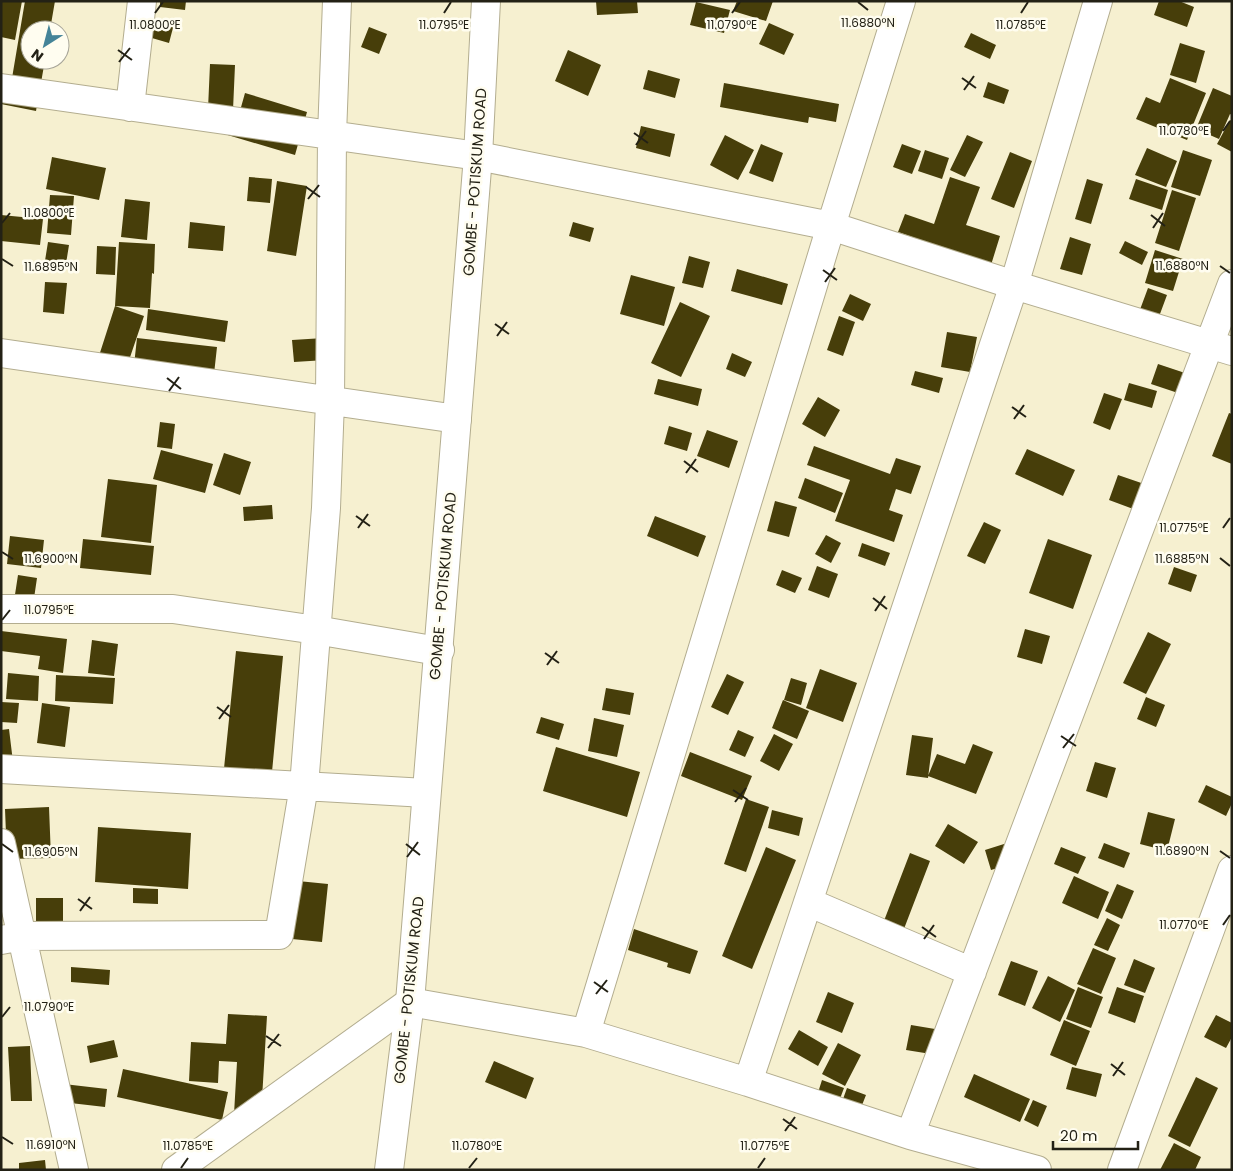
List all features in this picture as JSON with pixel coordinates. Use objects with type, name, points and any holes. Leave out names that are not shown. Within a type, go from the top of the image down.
[{"type":"street","points":[[130,107],[142,1]]},
{"type":"street","points":[[12,938],[279,935],[304,786],[326,508],[330,400],[332,135],[337,1]]},
{"type":"street","name":"GOMBE - POTISKUM ROAD","points":[[389,1170],[410,1002],[478,156],[486,1]]},
{"type":"street","points":[[586,1033],[901,1]]},
{"type":"street","points":[[748,1082],[1014,285],[1098,1]]},
{"type":"street","points":[[1,88],[478,156],[831,226],[1221,349]]},
{"type":"street","points":[[910,1135],[972,972],[1221,349],[1232,284]]},
{"type":"street","points":[[1,353],[457,419]]},
{"type":"street","points":[[1,609],[173,609],[316,630],[439,651]]},
{"type":"street","points":[[1,769],[426,793]]},
{"type":"street","points":[[1,843],[12,938],[74,1170]]},
{"type":"street","points":[[1122,1170],[1232,870]]},
{"type":"street","points":[[808,902],[972,972]]},
{"type":"street","points":[[176,1170],[410,1002],[586,1033],[748,1082],[910,1135],[1037,1170]]},
{"type":"building","points":[[2,1],[22,1],[15,40],[1,37]]},
{"type":"building","points":[[25,1],[55,1],[52,20],[22,20]]},
{"type":"building","points":[[160,1],[186,1],[185,10],[160,7]]},
{"type":"building","points":[[596,1],[637,1],[638,13],[597,15]]},
{"type":"building","points":[[737,1],[773,1],[766,21],[733,11]]},
{"type":"building","points":[[1159,1],[1179,1],[1194,7],[1187,27],[1154,15]]},
{"type":"building","points":[[696,2],[730,10],[724,33],[690,25]]},
{"type":"building","points":[[150,17],[174,24],[169,43],[145,36]]},
{"type":"building","points":[[769,23],[794,34],[784,55],[759,44]]},
{"type":"building","points":[[369,27],[387,34],[379,54],[361,47]]},
{"type":"building","points":[[20,31],[20,70],[43,70],[36,111],[1,104],[1,82],[11,84]]},
{"type":"building","points":[[971,33],[996,45],[990,59],[964,47]]},
{"type":"building","points":[[1180,43],[1205,51],[1196,83],[1170,75]]},
{"type":"building","points":[[568,50],[601,65],[588,96],[555,81]]},
{"type":"building","points":[[210,64],[235,65],[233,110],[208,109]]},
{"type":"building","points":[[648,70],[680,79],[675,98],[643,89]]},
{"type":"building","points":[[1170,78],[1206,93],[1187,140],[1136,119],[1146,97],[1160,103]]},
{"type":"building","points":[[988,82],[1009,90],[1004,104],[983,97]]},
{"type":"building","points":[[724,83],[839,104],[836,122],[809,117],[808,123],[720,107]]},
{"type":"building","points":[[1213,88],[1232,96],[1232,115],[1230,114],[1219,139],[1196,129]]},
{"type":"building","points":[[245,93],[307,112],[295,155],[211,130],[238,118]]},
{"type":"building","points":[[1230,120],[1232,121],[1232,152],[1217,144]]},
{"type":"building","points":[[641,126],[675,134],[670,157],[636,148]]},
{"type":"building","points":[[725,135],[754,150],[738,180],[710,165]]},
{"type":"building","points":[[967,135],[983,142],[965,177],[950,170]]},
{"type":"building","points":[[761,144],[783,153],[773,182],[749,173]]},
{"type":"building","points":[[902,144],[921,151],[912,174],[893,167]]},
{"type":"building","points":[[1147,148],[1177,161],[1166,187],[1135,175]]},
{"type":"building","points":[[925,150],[949,158],[942,179],[918,171]]},
{"type":"building","points":[[1183,150],[1212,160],[1200,196],[1171,187]]},
{"type":"building","points":[[1010,152],[1032,161],[1014,208],[991,199]]},
{"type":"building","points":[[52,157],[106,168],[99,200],[46,189]]},
{"type":"building","points":[[249,177],[272,179],[270,203],[247,201]]},
{"type":"building","points":[[950,177],[980,187],[966,225],[1000,236],[991,265],[898,232],[905,214],[934,224]]},
{"type":"building","points":[[1087,179],[1103,184],[1091,224],[1075,219]]},
{"type":"building","points":[[1136,179],[1168,190],[1162,210],[1129,199]]},
{"type":"building","points":[[277,181],[307,186],[296,256],[267,251]]},
{"type":"building","points":[[1172,190],[1196,198],[1179,251],[1155,243]]},
{"type":"building","points":[[50,195],[74,196],[71,235],[47,233]]},
{"type":"building","points":[[125,199],[150,202],[147,240],[121,237]]},
{"type":"building","points":[[1,215],[43,219],[40,245],[1,241]]},
{"type":"building","points":[[190,222],[225,226],[223,251],[188,248]]},
{"type":"building","points":[[573,222],[594,228],[590,242],[569,236]]},
{"type":"building","points":[[1070,237],[1091,244],[1082,275],[1060,269]]},
{"type":"building","points":[[1125,241],[1148,252],[1142,265],[1119,253]]},
{"type":"building","points":[[48,242],[69,245],[65,270],[44,267]]},
{"type":"building","points":[[119,242],[155,244],[150,308],[115,306]]},
{"type":"building","points":[[97,246],[116,247],[115,275],[96,274]]},
{"type":"building","points":[[1155,250],[1183,259],[1173,291],[1145,283]]},
{"type":"building","points":[[689,256],[710,262],[703,288],[682,283]]},
{"type":"building","points":[[737,269],[788,284],[782,305],[731,291]]},
{"type":"building","points":[[631,275],[675,287],[664,326],[620,314]]},
{"type":"building","points":[[45,282],[67,283],[64,314],[43,312]]},
{"type":"building","points":[[1148,288],[1167,295],[1157,322],[1138,315]]},
{"type":"building","points":[[850,294],[871,304],[863,321],[842,311]]},
{"type":"building","points":[[680,302],[710,316],[681,377],[651,363]]},
{"type":"building","points":[[115,306],[144,316],[125,372],[97,362]]},
{"type":"building","points":[[148,309],[228,321],[225,342],[146,330]]},
{"type":"building","points":[[839,316],[855,322],[843,356],[827,350]]},
{"type":"building","points":[[947,332],[977,337],[970,372],[941,367]]},
{"type":"building","points":[[137,338],[217,347],[213,383],[133,374]]},
{"type":"building","points":[[324,338],[326,360],[294,362],[292,340]]},
{"type":"building","points":[[732,353],[752,362],[745,377],[726,369]]},
{"type":"building","points":[[1158,364],[1197,377],[1190,397],[1151,384]]},
{"type":"building","points":[[915,371],[943,378],[939,393],[911,385]]},
{"type":"building","points":[[658,379],[702,389],[698,406],[654,394]]},
{"type":"building","points":[[1129,383],[1157,391],[1152,408],[1124,400]]},
{"type":"building","points":[[1104,393],[1122,399],[1110,430],[1093,423]]},
{"type":"building","points":[[818,397],[840,410],[825,437],[802,424]]},
{"type":"building","points":[[1229,413],[1232,414],[1232,464],[1212,456]]},
{"type":"building","points":[[160,422],[175,424],[172,449],[157,447]]},
{"type":"building","points":[[669,426],[692,433],[687,451],[664,444]]},
{"type":"building","points":[[707,430],[738,441],[729,468],[697,456]]},
{"type":"building","points":[[814,446],[890,474],[896,458],[921,466],[911,494],[896,489],[889,510],[903,515],[894,542],[835,521],[850,480],[807,465]]},
{"type":"building","points":[[1027,449],[1075,470],[1063,496],[1015,474]]},
{"type":"building","points":[[161,450],[213,464],[205,493],[153,479]]},
{"type":"building","points":[[224,453],[251,462],[240,495],[213,485]]},
{"type":"building","points":[[1118,475],[1153,487],[1144,513],[1109,500]]},
{"type":"building","points":[[805,478],[843,493],[835,513],[798,498]]},
{"type":"building","points":[[108,479],[157,485],[151,543],[101,537]]},
{"type":"building","points":[[775,501],[797,507],[789,537],[767,531]]},
{"type":"building","points":[[272,505],[273,519],[244,521],[243,507]]},
{"type":"building","points":[[655,516],[706,536],[698,557],[647,536]]},
{"type":"building","points":[[984,522],[1001,530],[985,564],[967,556]]},
{"type":"building","points":[[826,535],[841,543],[831,563],[815,554]]},
{"type":"building","points":[[10,536],[44,540],[41,568],[7,564]]},
{"type":"building","points":[[83,539],[154,546],[151,575],[80,568]]},
{"type":"building","points":[[1048,539],[1092,555],[1073,609],[1029,593]]},
{"type":"building","points":[[862,543],[890,553],[885,566],[858,556]]},
{"type":"building","points":[[817,566],[838,574],[829,598],[808,590]]},
{"type":"building","points":[[1174,567],[1197,575],[1191,592],[1168,584]]},
{"type":"building","points":[[782,570],[802,578],[795,593],[776,585]]},
{"type":"building","points":[[18,575],[37,578],[33,605],[14,601]]},
{"type":"building","points":[[1025,629],[1050,636],[1042,664],[1017,657]]},
{"type":"building","points":[[1,631],[67,639],[63,673],[38,669],[40,656],[1,651]]},
{"type":"building","points":[[1148,632],[1171,644],[1146,694],[1123,683]]},
{"type":"building","points":[[92,640],[118,644],[114,676],[88,673]]},
{"type":"building","points":[[236,651],[283,656],[270,793],[222,788]]},
{"type":"building","points":[[820,669],[857,683],[843,722],[806,708]]},
{"type":"building","points":[[8,673],[39,676],[38,701],[6,699]]},
{"type":"building","points":[[727,674],[744,682],[728,715],[711,707]]},
{"type":"building","points":[[56,675],[115,678],[113,704],[55,701]]},
{"type":"building","points":[[791,678],[807,683],[801,705],[784,700]]},
{"type":"building","points":[[606,688],[634,693],[630,715],[602,710]]},
{"type":"building","points":[[1146,697],[1165,705],[1156,727],[1137,719]]},
{"type":"building","points":[[783,700],[809,711],[797,739],[772,728]]},
{"type":"building","points":[[1,702],[19,703],[17,723],[1,722]]},
{"type":"building","points":[[42,703],[70,707],[65,747],[37,743]]},
{"type":"building","points":[[541,717],[564,724],[559,740],[536,733]]},
{"type":"building","points":[[594,718],[624,725],[617,757],[588,751]]},
{"type":"building","points":[[9,729],[13,762],[1,763],[1,730]]},
{"type":"building","points":[[738,730],[754,737],[745,757],[729,750]]},
{"type":"building","points":[[774,734],[793,744],[779,771],[760,761]]},
{"type":"building","points":[[912,735],[933,738],[928,778],[906,775]]},
{"type":"building","points":[[973,744],[993,752],[976,794],[928,776],[937,754],[965,764]]},
{"type":"building","points":[[556,747],[640,772],[627,817],[543,791]]},
{"type":"building","points":[[690,752],[752,776],[742,800],[681,776]]},
{"type":"building","points":[[1095,762],[1116,768],[1107,798],[1086,791]]},
{"type":"building","points":[[1206,785],[1232,797],[1232,803],[1226,816],[1198,802]]},
{"type":"building","points":[[746,799],[769,807],[746,872],[724,864]]},
{"type":"building","points":[[49,807],[51,858],[7,859],[5,809]]},
{"type":"building","points":[[772,810],[803,818],[799,836],[768,828]]},
{"type":"building","points":[[1148,812],[1175,819],[1167,851],[1140,844]]},
{"type":"building","points":[[948,824],[978,842],[964,864],[935,846]]},
{"type":"building","points":[[98,827],[191,833],[188,889],[95,882]]},
{"type":"building","points":[[1104,843],[1130,853],[1124,868],[1098,858]]},
{"type":"building","points":[[1004,844],[1011,864],[991,870],[985,850]]},
{"type":"building","points":[[766,847],[796,860],[752,969],[722,956]]},
{"type":"building","points":[[1061,847],[1086,857],[1078,874],[1054,864]]},
{"type":"building","points":[[910,853],[930,861],[902,934],[882,926]]},
{"type":"building","points":[[1074,876],[1109,892],[1098,919],[1062,903]]},
{"type":"building","points":[[288,880],[328,884],[322,942],[282,938]]},
{"type":"building","points":[[1117,884],[1134,891],[1122,919],[1105,911]]},
{"type":"building","points":[[133,888],[158,889],[158,904],[133,903]]},
{"type":"building","points":[[36,898],[63,898],[63,927],[36,926]]},
{"type":"building","points":[[1107,918],[1120,925],[1108,951],[1094,945]]},
{"type":"building","points":[[634,929],[698,951],[690,974],[667,967],[668,963],[628,950]]},
{"type":"building","points":[[1093,948],[1116,958],[1101,994],[1077,984]]},
{"type":"building","points":[[1134,959],[1155,968],[1145,993],[1124,985]]},
{"type":"building","points":[[1011,961],[1038,971],[1025,1006],[998,995]]},
{"type":"building","points":[[71,967],[110,970],[109,985],[71,982]]},
{"type":"building","points":[[1048,976],[1075,990],[1060,1022],[1032,1008]]},
{"type":"building","points":[[1078,987],[1103,997],[1091,1028],[1066,1019]]},
{"type":"building","points":[[1117,987],[1144,996],[1135,1023],[1108,1013]]},
{"type":"building","points":[[828,992],[854,1003],[842,1033],[816,1022]]},
{"type":"building","points":[[228,1014],[267,1016],[261,1115],[234,1114],[237,1062],[219,1061],[218,1083],[189,1081],[191,1042],[226,1044]]},
{"type":"building","points":[[1216,1015],[1232,1023],[1232,1037],[1226,1048],[1204,1037]]},
{"type":"building","points":[[1064,1020],[1090,1031],[1076,1066],[1050,1055]]},
{"type":"building","points":[[911,1025],[935,1029],[931,1054],[906,1050]]},
{"type":"building","points":[[799,1030],[828,1047],[818,1066],[788,1049]]},
{"type":"building","points":[[114,1040],[118,1057],[90,1063],[87,1046]]},
{"type":"building","points":[[838,1043],[861,1055],[845,1086],[822,1074]]},
{"type":"building","points":[[30,1046],[32,1101],[11,1101],[8,1047]]},
{"type":"building","points":[[494,1061],[534,1078],[526,1099],[485,1082]]},
{"type":"building","points":[[1072,1067],[1102,1074],[1096,1097],[1066,1089]]},
{"type":"building","points":[[123,1069],[228,1092],[222,1120],[117,1097]]},
{"type":"building","points":[[974,1074],[1030,1099],[1020,1122],[964,1097]]},
{"type":"building","points":[[1196,1077],[1218,1088],[1190,1147],[1168,1136]]},
{"type":"building","points":[[822,1080],[844,1088],[835,1112],[814,1105]]},
{"type":"building","points":[[55,1083],[107,1089],[105,1107],[53,1101]]},
{"type":"building","points":[[847,1088],[866,1095],[853,1128],[835,1121]]},
{"type":"building","points":[[1033,1100],[1047,1106],[1038,1127],[1024,1120]]},
{"type":"building","points":[[1174,1143],[1201,1157],[1195,1170],[1160,1170]]},
{"type":"building","points":[[45,1160],[46,1170],[19,1170],[19,1163]]}]
